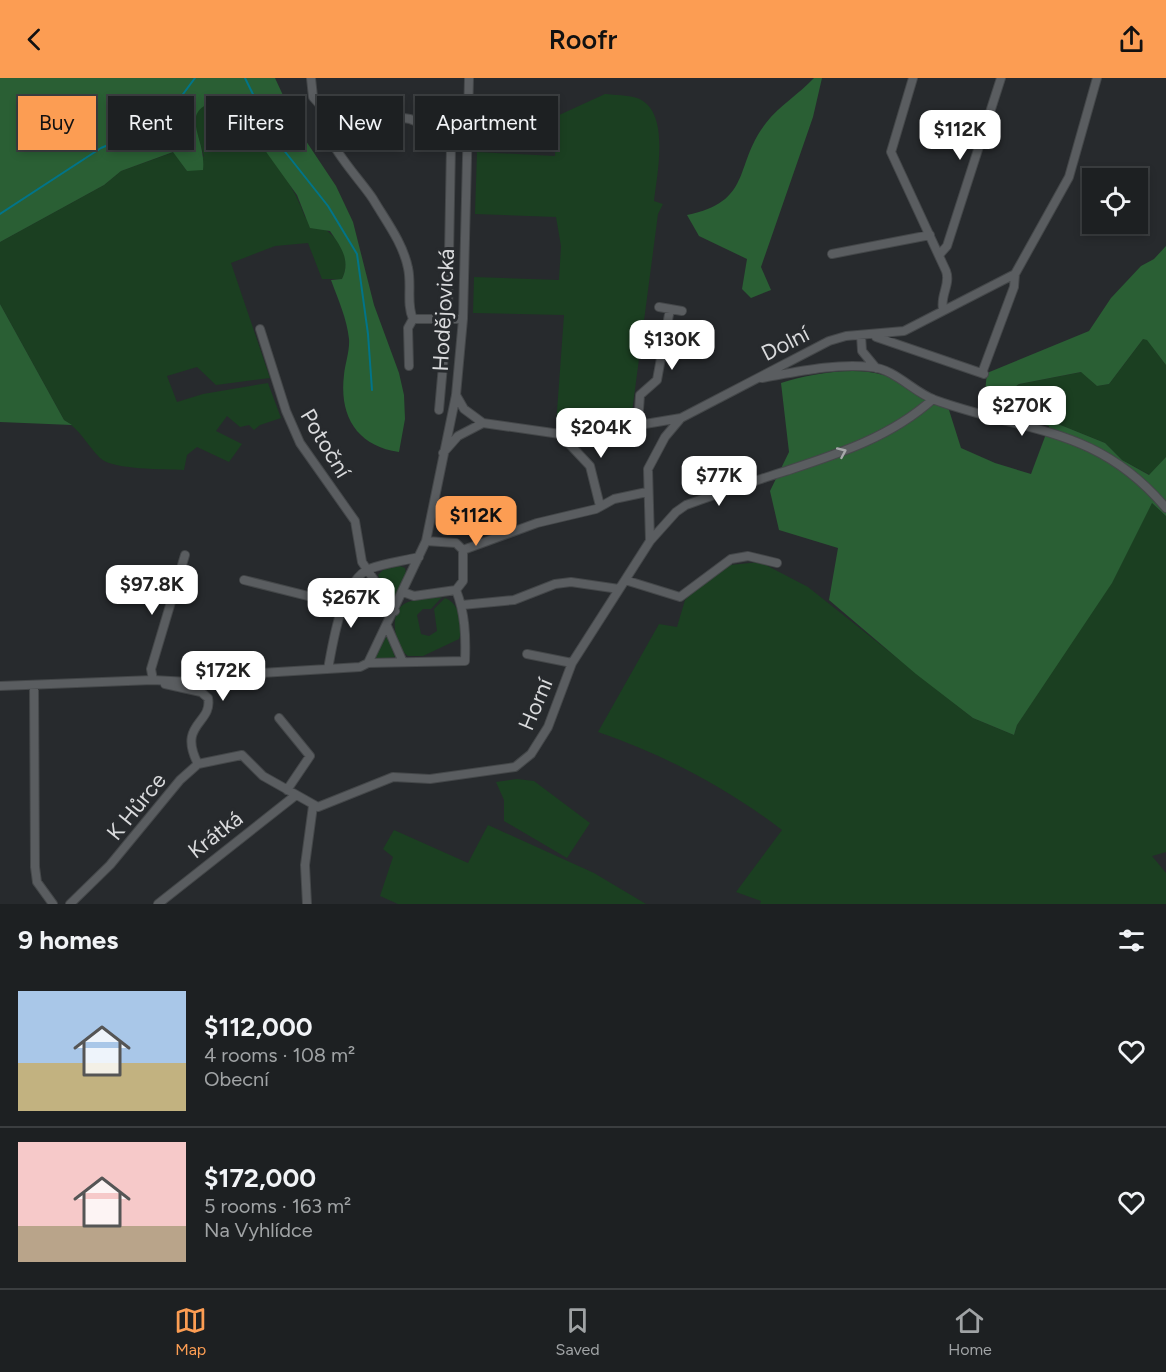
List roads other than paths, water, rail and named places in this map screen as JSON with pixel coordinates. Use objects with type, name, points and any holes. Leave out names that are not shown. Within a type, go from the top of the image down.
[{"type":"street","points":[[310,78],[313,97],[317,100]]},
{"type":"street","name":"Hodějovická","points":[[468,96],[469,78]]},
{"type":"street","points":[[913,78],[891,152],[948,276],[941,299],[943,309]]},
{"type":"street","points":[[939,255],[947,246],[1001,78]]},
{"type":"street","points":[[873,336],[983,373],[1014,287],[1015,274],[1069,177],[1097,78]]},
{"type":"street","points":[[339,150],[361,180],[404,252],[409,271],[410,308],[413,319],[408,328],[409,366]]},
{"type":"street","points":[[439,410],[443,400],[447,319],[451,150]]},
{"type":"street","name":"Hodějovická","points":[[368,663],[426,541],[442,454],[456,395],[463,319],[467,150]]},
{"type":"street","points":[[832,254],[930,235]]},
{"type":"street","points":[[449,258],[464,261]]},
{"type":"street","name":"Dolní","points":[[483,423],[560,434],[681,418],[829,342],[861,335],[873,336],[904,331],[1015,274]]},
{"type":"street","points":[[659,307],[682,311]]},
{"type":"street","points":[[638,424],[640,395],[657,380],[670,309]]},
{"type":"street","points":[[413,319],[463,319]]},
{"type":"street","name":"Potoční","points":[[260,329],[286,411],[300,443],[355,521],[362,562],[394,611]]},
{"type":"street","points":[[861,335],[862,351],[876,368],[933,399],[1038,427],[1095,450],[1143,481],[1166,508]]},
{"type":"street","points":[[755,379],[817,370],[876,368]]},
{"type":"street","points":[[442,454],[458,436],[483,423],[464,409],[456,395]]},
{"type":"street","name":"Horní","points":[[313,806],[327,805],[393,777],[430,779],[515,767],[531,754],[548,727],[572,663],[650,542],[676,512],[686,505],[832,456],[884,434],[918,413],[933,399]]},
{"type":"street","points":[[650,542],[648,469],[654,454],[681,418]]},
{"type":"street","points":[[560,434],[590,466],[600,506]]},
{"type":"street","points":[[463,550],[537,523],[600,506],[614,499],[647,492]]},
{"type":"street","points":[[403,592],[414,596],[456,590],[463,581],[463,550],[456,543],[426,541]]},
{"type":"street","points":[[153,681],[151,669],[185,555]]},
{"type":"street","points":[[625,580],[680,597],[731,559],[748,556],[777,563]]},
{"type":"street","points":[[328,669],[347,592],[355,579],[368,570],[419,557]]},
{"type":"street","points":[[244,580],[344,605]]},
{"type":"street","points":[[462,605],[514,600],[555,584],[571,582],[619,589]]},
{"type":"street","points":[[0,686],[153,681],[215,682],[261,673],[360,667],[368,663],[402,660],[465,661],[466,638],[462,605],[456,590]]},
{"type":"street","points":[[387,626],[402,660]]},
{"type":"street","points":[[527,654],[572,663]]},
{"type":"street","points":[[164,682],[172,688],[201,692],[208,698],[209,705],[190,739],[198,764],[242,755],[263,776],[313,806],[306,865],[307,904]]},
{"type":"street","points":[[34,685],[35,867],[37,882],[53,904]]},
{"type":"street","points":[[279,718],[310,753],[287,790]]},
{"type":"street","name":"K Hůrce","points":[[70,904],[110,866],[180,780],[198,764]]},
{"type":"street","name":"Krátká","points":[[158,904],[296,795]]},
{"type":"water","points":[[366,580],[374,590],[377,604],[364,609],[356,608],[352,606],[350,597],[358,582]]},
{"type":"waterway","points":[[0,214],[101,148],[144,130],[169,113],[195,78]]},
{"type":"waterway","points":[[245,78],[275,139],[328,206],[357,254],[368,334],[372,390]]}]
